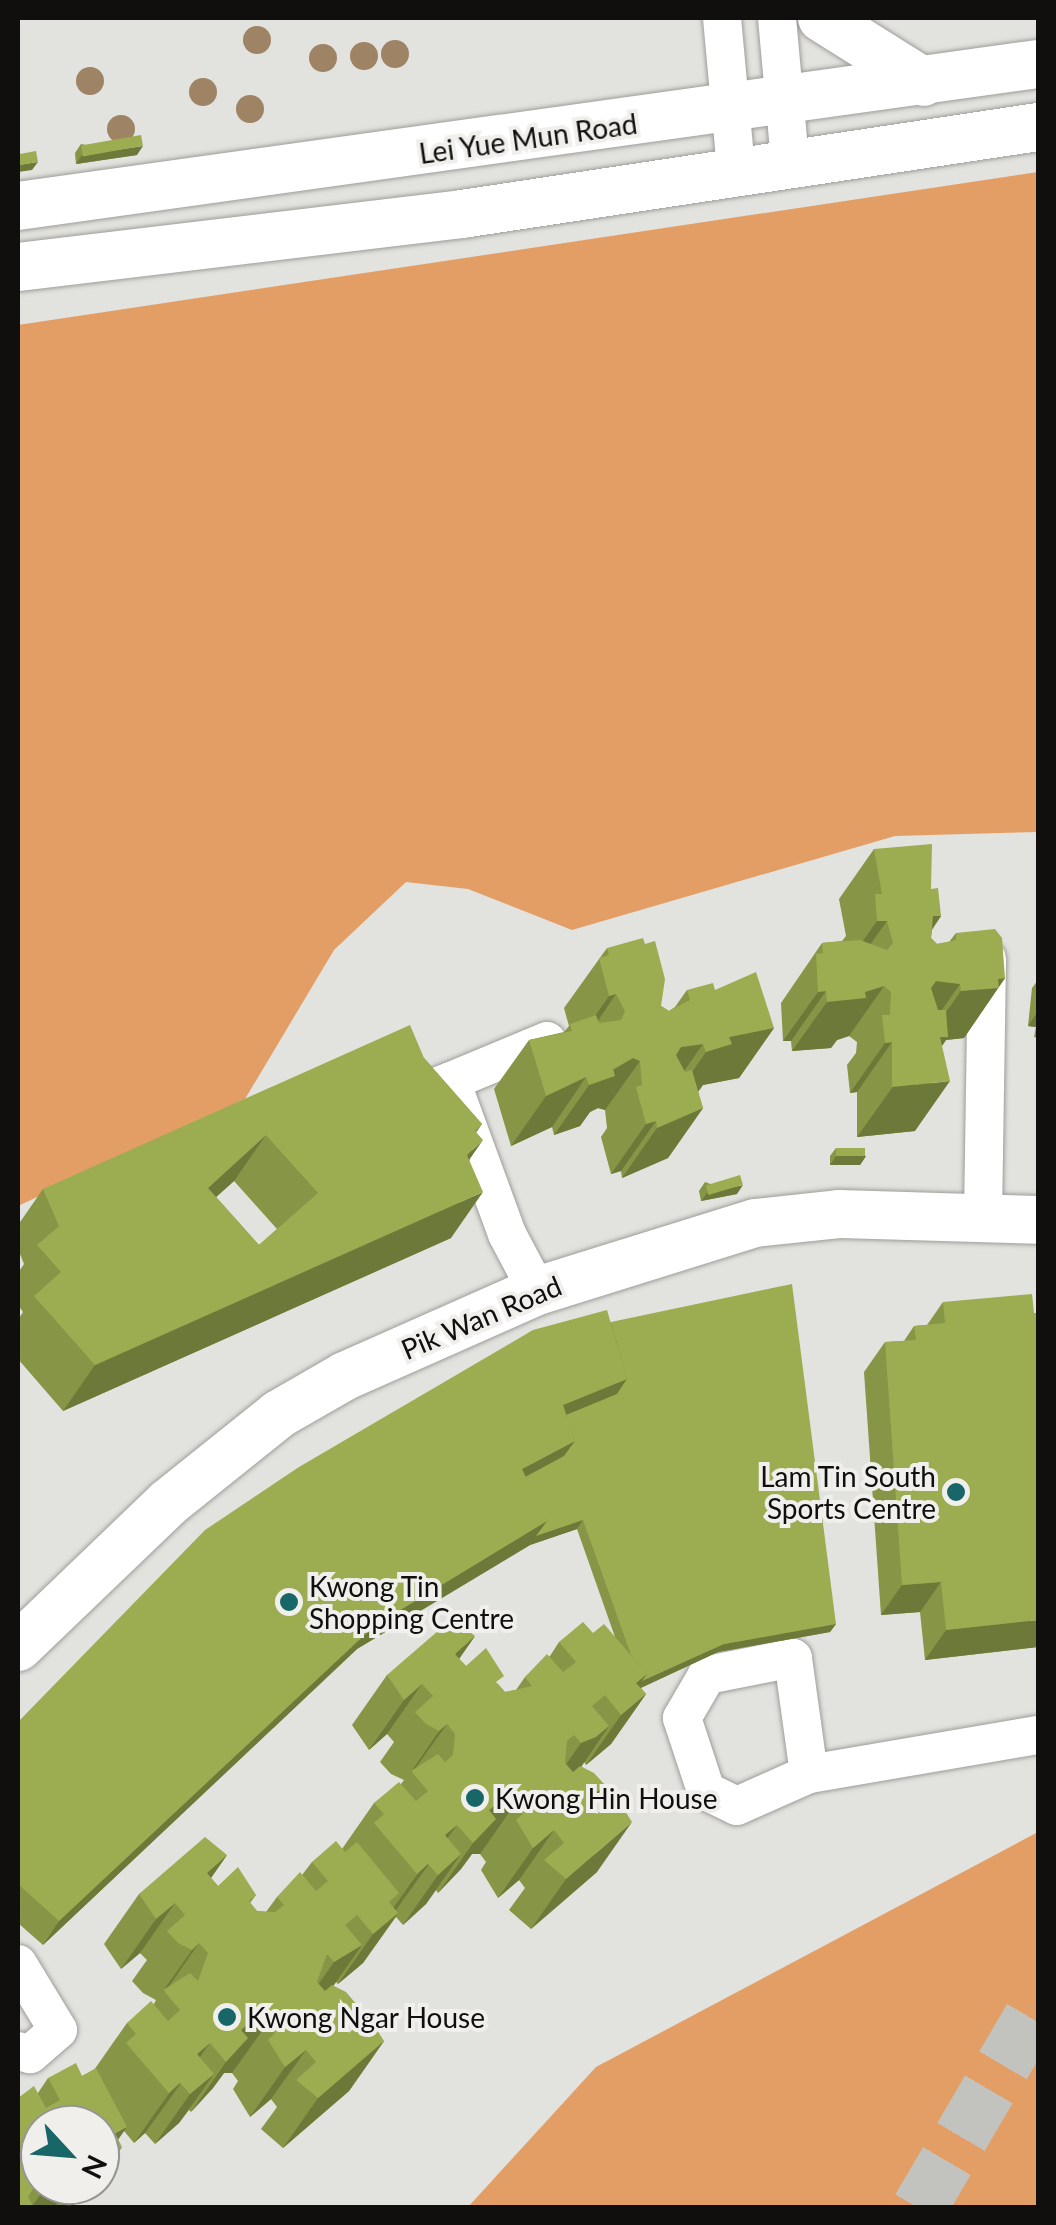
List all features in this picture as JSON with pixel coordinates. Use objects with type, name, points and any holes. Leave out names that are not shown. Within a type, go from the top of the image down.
[{"type":"main road","points":[[822,18],[924,82]]},
{"type":"main road","name":"Lei Yue Mun Road","points":[[18,206],[731,112],[1038,64]]},
{"type":"main road","points":[[18,267],[462,214],[736,168],[1038,127]]},
{"type":"main road","name":"Pik Wan Road","points":[[18,1647],[168,1503],[279,1414],[363,1368],[537,1291],[754,1223],[839,1214],[1038,1220]]},
{"type":"street","points":[[722,18],[736,168]]},
{"type":"street","points":[[777,18],[790,160]]},
{"type":"street","points":[[982,1216],[987,948]]},
{"type":"street","points":[[392,1104],[547,1041]]},
{"type":"street","points":[[451,1081],[507,1234],[537,1291]]},
{"type":"street","points":[[810,1774],[1038,1734]]},
{"type":"street","points":[[18,1964],[55,2015],[58,2030],[30,2054],[18,2051]]},
{"type":"shaded area","points":[[1038,172],[1038,832],[895,836],[572,930],[468,889],[406,882],[334,950],[245,1099],[18,1206],[18,325]]},
{"type":"shaded area","points":[[1038,1832],[1038,2207],[468,2207],[596,2067]]},
{"type":"building","points":[[141,135],[143,146],[83,156],[81,146]]},
{"type":"building","points":[[36,151],[38,162],[20,165],[18,154]]},
{"type":"building","points":[[932,844],[931,889],[938,888],[941,916],[933,916],[931,938],[937,944],[956,940],[956,933],[995,929],[1002,938],[1005,978],[998,979],[999,988],[961,991],[960,984],[936,981],[931,988],[938,1010],[946,1010],[948,1037],[940,1037],[950,1081],[892,1087],[892,1042],[885,1043],[882,1015],[890,1015],[891,992],[884,986],[865,992],[866,998],[827,1002],[826,991],[818,992],[816,954],[823,953],[822,943],[860,940],[887,950],[893,943],[887,921],[877,921],[875,894],[882,894],[874,849]]},
{"type":"building","points":[[643,938],[645,944],[655,941],[665,979],[661,1006],[669,1011],[690,1000],[687,990],[713,983],[715,990],[756,972],[774,1028],[729,1037],[732,1044],[706,1052],[703,1044],[681,1047],[676,1055],[685,1072],[692,1070],[703,1108],[657,1128],[656,1121],[646,1124],[636,1087],[642,1085],[640,1061],[633,1058],[613,1069],[615,1076],[589,1085],[586,1077],[546,1096],[529,1040],[572,1031],[570,1024],[596,1015],[599,1023],[621,1020],[625,1011],[616,994],[609,996],[599,958],[609,955],[607,948]]},
{"type":"building","points":[[410,1025],[424,1058],[482,1124],[475,1131],[483,1140],[467,1155],[483,1192],[95,1365],[34,1296],[61,1272],[37,1245],[59,1226],[43,1189]],"holes":[[[266,1135],[318,1193],[259,1245],[208,1188]]]},
{"type":"building","points":[[836,1148],[865,1148],[865,1156],[836,1156]]},
{"type":"building","points":[[740,1175],[743,1185],[708,1195],[706,1186]]},
{"type":"building","points":[[792,1284],[836,1624],[724,1644],[642,1681],[647,1674],[631,1655],[583,1520],[536,1536],[547,1521],[525,1477],[564,1456],[575,1441],[566,1415],[617,1394],[627,1379],[611,1322]]},
{"type":"building","name":"Lam Tin South Sports Centre","points":[[1032,1294],[1034,1313],[1038,1313],[1038,1620],[946,1630],[941,1582],[902,1585],[885,1342],[916,1340],[914,1326],[945,1323],[943,1302]]},
{"type":"building","name":"Kwong Tin Shopping Centre","points":[[607,1310],[627,1379],[563,1405],[575,1441],[522,1469],[547,1521],[374,1626],[59,1921],[18,1884],[18,1722],[205,1530],[299,1467],[533,1330]]},
{"type":"building","points":[[453,1618],[475,1636],[455,1654],[466,1666],[486,1648],[504,1676],[496,1682],[505,1692],[532,1686],[525,1677],[547,1654],[563,1672],[576,1662],[559,1642],[583,1622],[593,1633],[604,1624],[647,1674],[636,1683],[646,1694],[621,1715],[605,1695],[592,1706],[609,1726],[596,1737],[581,1743],[574,1735],[567,1741],[565,1763],[573,1772],[580,1766],[594,1773],[605,1785],[586,1801],[597,1814],[616,1797],[632,1822],[566,1879],[544,1860],[564,1843],[554,1830],[533,1848],[516,1820],[523,1814],[515,1804],[498,1803],[489,1810],[496,1819],[473,1843],[457,1825],[445,1835],[461,1854],[438,1875],[428,1864],[417,1874],[374,1823],[384,1814],[374,1803],[399,1782],[416,1801],[428,1791],[411,1771],[438,1754],[445,1762],[453,1755],[455,1734],[447,1724],[439,1731],[415,1712],[433,1696],[422,1684],[404,1700],[387,1675]]},
{"type":"building","points":[[205,1837],[227,1855],[207,1873],[218,1886],[238,1867],[256,1895],[249,1901],[257,1911],[275,1912],[284,1905],[277,1897],[300,1872],[316,1891],[328,1881],[312,1862],[336,1841],[345,1852],[357,1842],[399,1893],[389,1902],[398,1913],[373,1934],[357,1915],[345,1925],[362,1945],[334,1962],[327,1954],[317,1982],[325,1991],[332,1985],[346,1992],[357,2005],[339,2020],[349,2033],[368,2016],[384,2041],[318,2098],[296,2080],[316,2062],[306,2050],[285,2067],[268,2040],[275,2033],[267,2024],[250,2022],[241,2030],[248,2038],[226,2062],[210,2043],[197,2054],[214,2074],[190,2094],[180,2083],[169,2093],[126,2043],[136,2034],[127,2023],[151,2001],[168,2021],[180,2010],[163,1990],[190,1973],[198,1981],[208,1953],[199,1943],[192,1950],[178,1943],[167,1931],[185,1915],[175,1903],[156,1919],[139,1894]]},
{"type":"building","points":[[76,2063],[82,2076],[96,2068],[115,2105],[51,2105],[60,2100],[48,2078]]},
{"type":"building","points":[[34,2086],[44,2105],[20,2105],[20,2205],[34,2208],[18,2208],[18,2098]]},
{"type":"tunnel","points":[[919,2208],[1038,2005]]},
{"type":"place","name":"Lam Tin South Sports Centre","points":[[956,1492]]},
{"type":"place","name":"Kwong Tin Shopping Centre","points":[[289,1602]]},
{"type":"place","name":"Kwong Hin House","points":[[475,1798]]},
{"type":"place","name":"Kwong Ngar House","points":[[227,2017]]}]
